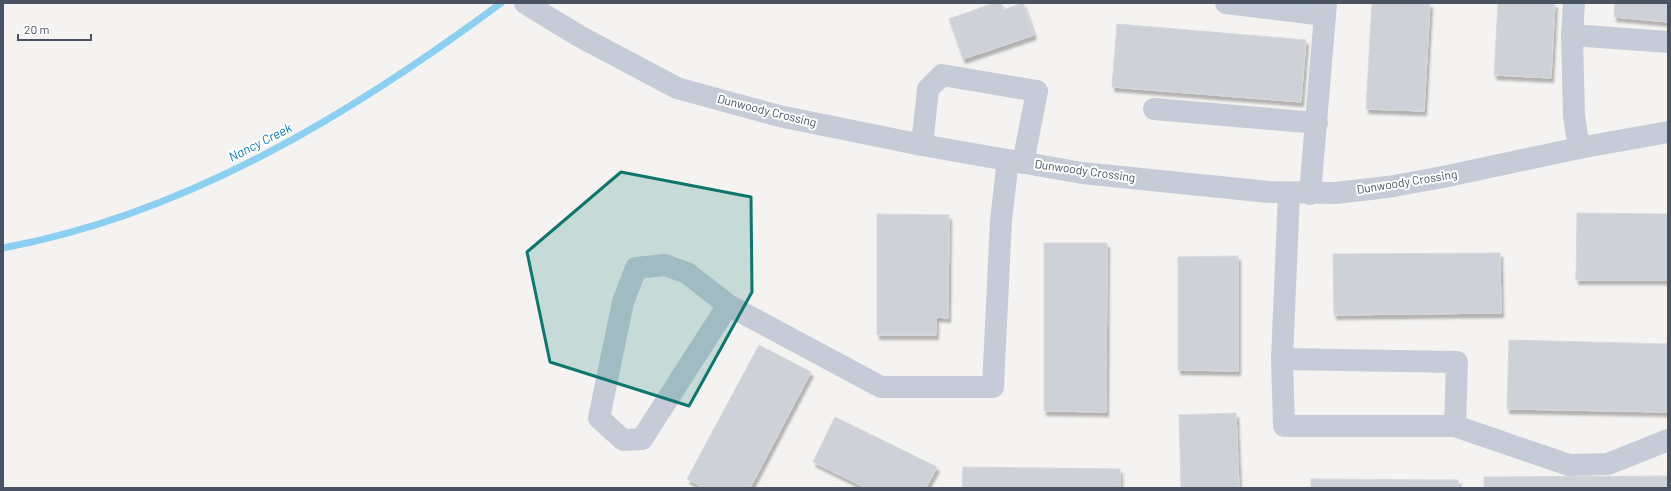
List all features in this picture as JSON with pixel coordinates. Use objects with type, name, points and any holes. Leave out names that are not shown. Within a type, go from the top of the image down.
[{"type":"street","name":"Dunwoody Crossing","points":[[525,3],[579,36],[677,88],[779,116],[922,145],[1082,173],[1289,193],[1335,193],[1396,186],[1443,178],[1578,148],[1668,132]]},
{"type":"street","points":[[1226,3],[1326,9],[1310,194]]},
{"type":"street","points":[[1574,3],[1572,34],[1574,116],[1578,148]]},
{"type":"street","points":[[1572,34],[1668,42]]},
{"type":"street","points":[[728,305],[642,439],[623,440],[599,418],[623,302],[636,268],[665,265],[687,272],[728,305],[882,387],[993,387],[1001,220],[1015,161],[1037,91],[942,75],[928,88],[922,145]]},
{"type":"street","points":[[1154,109],[1317,123]]},
{"type":"street","points":[[1289,193],[1282,359],[1284,426],[1455,426],[1569,465],[1608,464],[1668,440]]},
{"type":"street","points":[[1282,359],[1457,362],[1455,426]]},
{"type":"highlighted area","points":[[621,172],[751,197],[752,292],[689,406],[550,362],[527,252]]},
{"type":"building","points":[[994,3],[1001,3],[1003,10],[1023,3],[1034,35],[963,59],[949,19]]},
{"type":"building","points":[[1372,3],[1430,3],[1424,111],[1366,109]]},
{"type":"building","points":[[1498,3],[1555,3],[1551,78],[1494,75]]},
{"type":"building","points":[[1615,3],[1668,3],[1668,22],[1614,17]]},
{"type":"building","points":[[1117,24],[1306,40],[1301,102],[1112,87]]},
{"type":"building","points":[[1577,213],[1668,214],[1668,280],[1576,280]]},
{"type":"building","points":[[877,214],[949,215],[948,318],[936,317],[936,335],[877,335]]},
{"type":"building","points":[[1044,243],[1107,243],[1106,412],[1044,411]]},
{"type":"building","points":[[1500,253],[1501,313],[1334,315],[1333,254]]},
{"type":"building","points":[[1238,256],[1238,371],[1178,370],[1178,257]]},
{"type":"building","points":[[1509,340],[1668,344],[1668,412],[1507,409]]},
{"type":"building","points":[[759,345],[811,372],[750,488],[704,488],[687,479]]},
{"type":"building","points":[[1236,413],[1239,488],[1181,488],[1179,415]]},
{"type":"building","points":[[835,417],[937,467],[926,488],[866,488],[813,462]]},
{"type":"building","points":[[963,467],[1120,469],[1120,488],[962,488]]},
{"type":"building","points":[[1668,476],[1668,488],[1484,488],[1484,477]]},
{"type":"building","points":[[1311,479],[1458,480],[1458,488],[1311,488]]},
{"type":"waterway","name":"Nancy Creek","points":[[3,248],[71,232],[138,211],[202,185],[266,154],[327,120],[387,83],[445,44],[501,3]]}]
